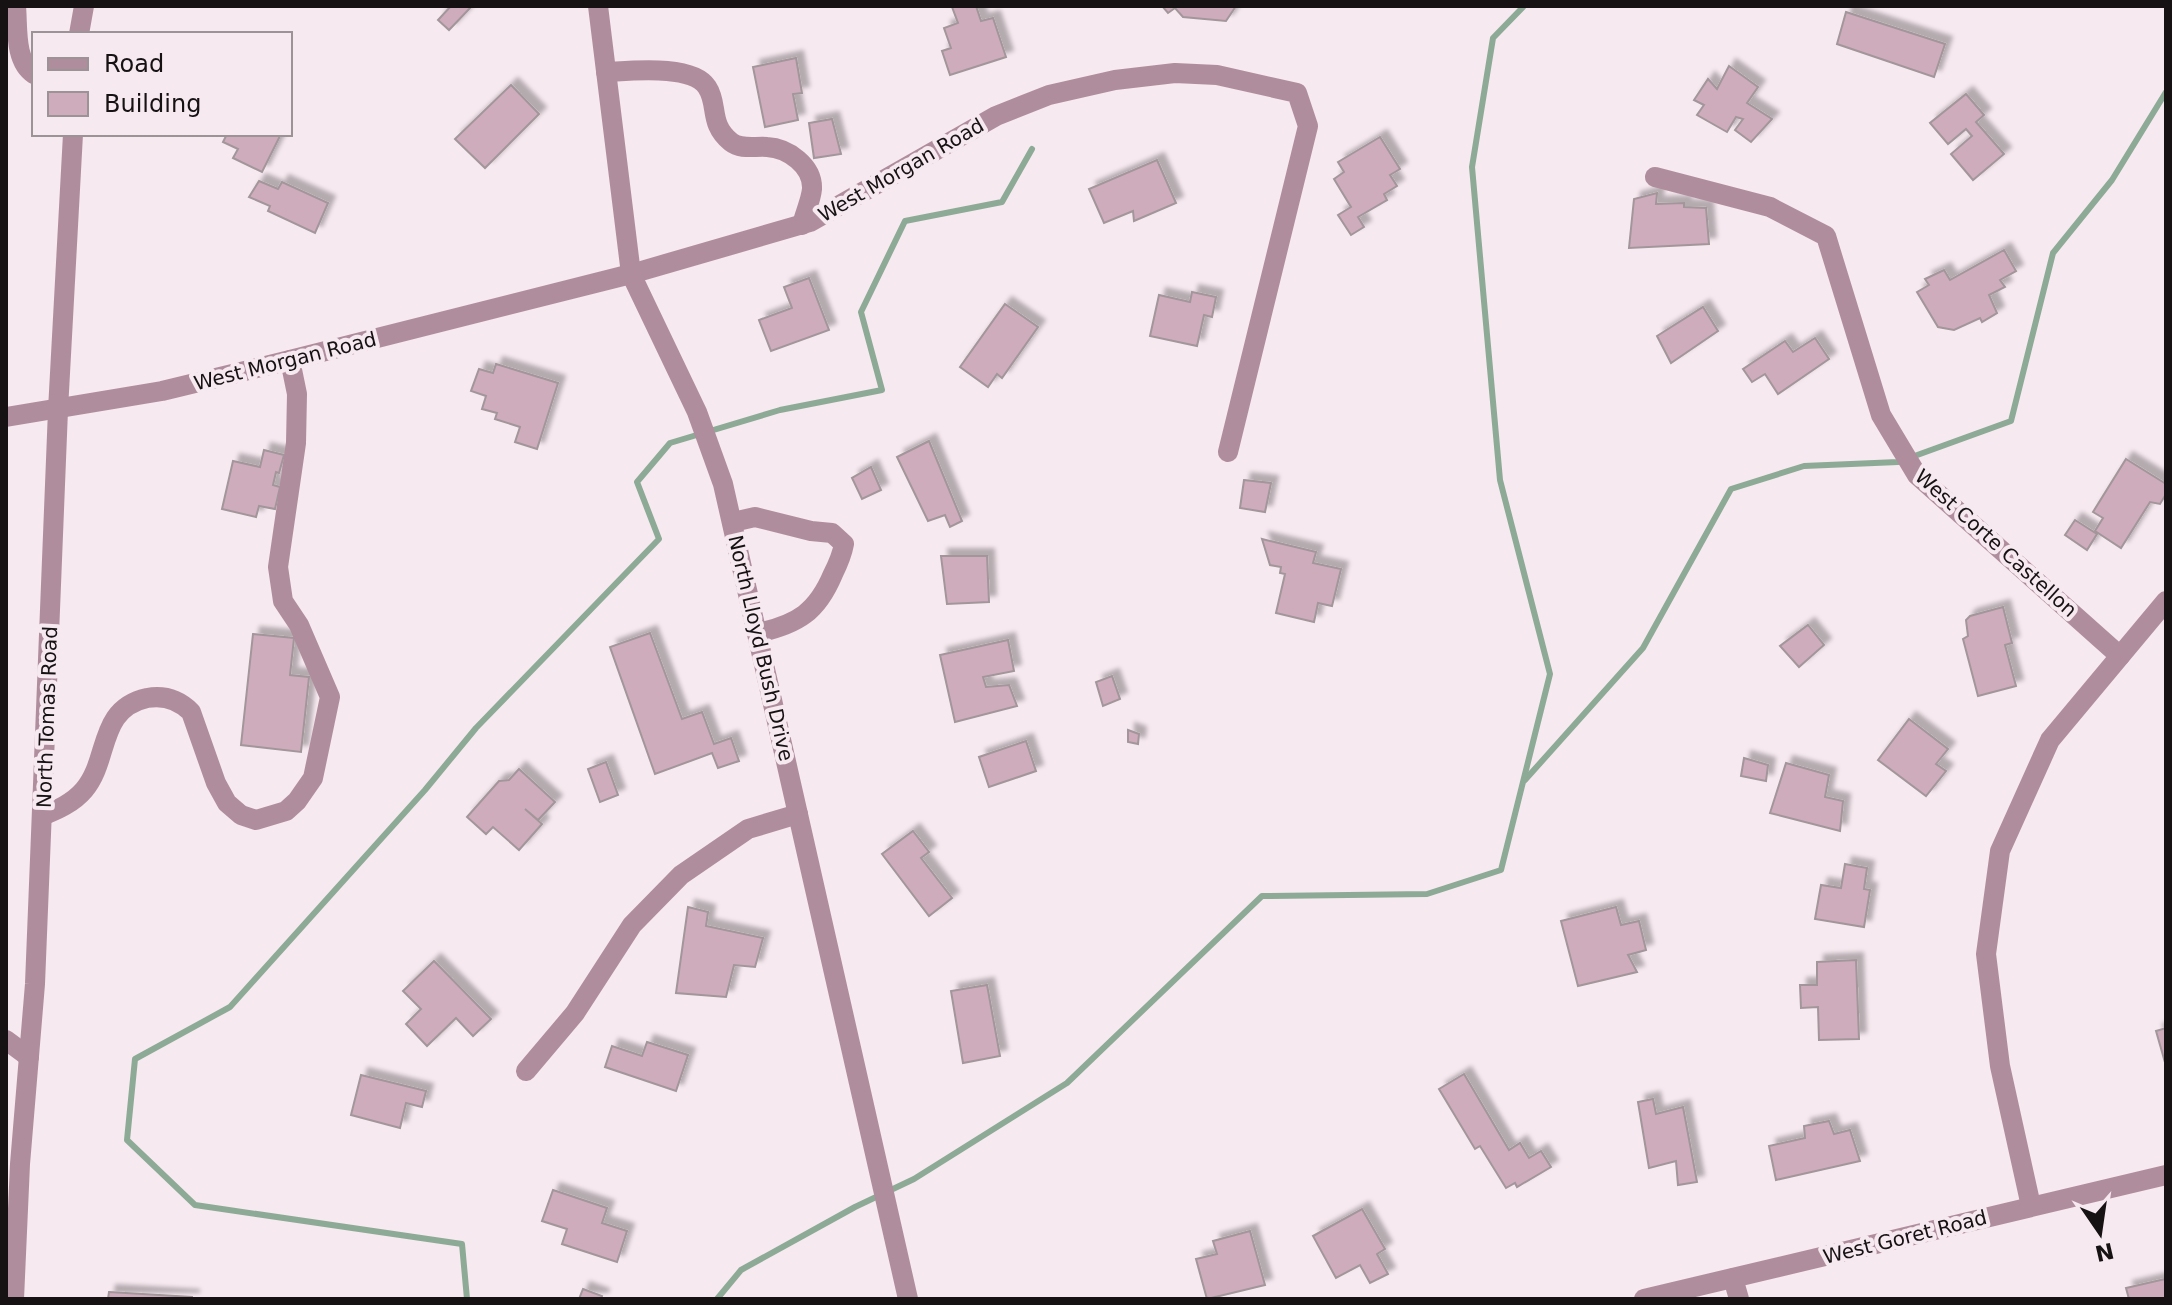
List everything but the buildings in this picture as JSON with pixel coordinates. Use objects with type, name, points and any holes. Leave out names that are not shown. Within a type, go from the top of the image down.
[{"type":"street","points":[[16,6],[20,57],[32,73]]},
{"type":"street","points":[[79,32],[84,6]]},
{"type":"street","name":"North Lloyd Bush Drive","points":[[598,6],[631,274],[706,433],[733,522],[908,1299]]},
{"type":"street","points":[[606,72],[649,70],[695,77],[707,86],[714,117],[721,131],[734,144],[751,148],[769,147],[793,155],[809,170],[812,188],[802,225]]},
{"type":"street","name":"West Morgan Road","points":[[6,417],[162,391],[631,274],[802,225],[996,116],[1049,95],[1115,80],[1175,73],[1217,75],[1297,93],[1308,126],[1228,452]]},
{"type":"street","name":"North Tomas Road","points":[[14,1299],[13,1164],[29,1057],[73,136]]},
{"type":"street","name":"West Corte Castellon","points":[[1655,177],[1770,207],[1826,236],[1881,415],[1917,475],[2120,656]]},
{"type":"street","points":[[42,816],[65,806],[85,790],[112,723],[130,702],[156,696],[183,704],[191,712],[216,783],[227,803],[241,815],[256,820],[286,811],[313,778],[330,697],[299,625],[283,601],[278,567],[296,443],[297,394],[290,360]]},
{"type":"street","points":[[733,522],[755,517],[832,533],[844,544],[827,588],[815,606],[792,623],[758,633]]},
{"type":"street","points":[[2031,1206],[2000,1066],[1986,954],[2000,851],[2050,740],[2166,601]]},
{"type":"street","points":[[526,1071],[575,1013],[632,925],[681,875],[748,829],[798,814]]},
{"type":"street","points":[[6,1040],[29,1057]]},
{"type":"street","name":"West Goret Road","points":[[1644,1299],[2166,1175]]},
{"type":"street","points":[[1733,1278],[1739,1299]]},
{"type":"waterway","points":[[717,1299],[741,1270],[855,1207],[914,1179],[1067,1083],[1262,896],[1427,894],[1501,870],[1550,674],[1500,480],[1472,167],[1493,38],[1524,6]]},
{"type":"waterway","points":[[1525,780],[1643,648],[1731,489],[1804,466],[1898,462],[2011,421],[2053,253],[2112,180],[2166,92]]},
{"type":"waterway","points":[[467,1299],[462,1244],[195,1205],[127,1140],[135,1059],[230,1007],[425,790],[476,728],[659,539],[637,482],[670,443],[780,410],[882,390],[861,312],[905,221],[1002,202],[1032,149]]}]
